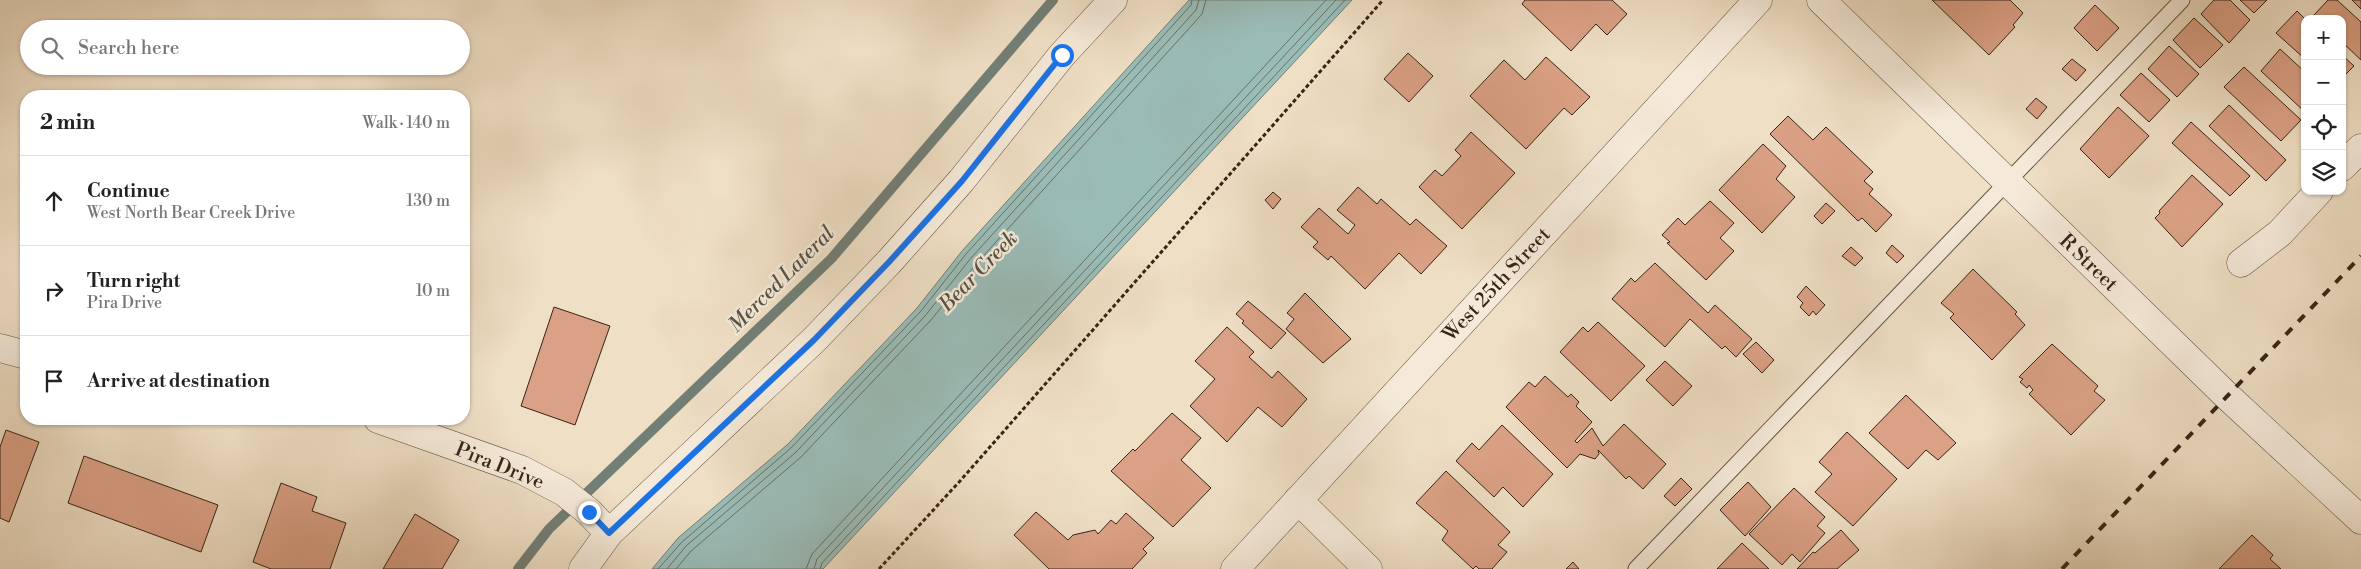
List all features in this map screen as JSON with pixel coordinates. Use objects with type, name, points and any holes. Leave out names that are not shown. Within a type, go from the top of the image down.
[{"type":"street","points":[[583,569],[609,533],[814,340],[889,262],[962,181],[1062,55],[1113,0]]},
{"type":"street","name":"West 25th Street","points":[[1235,569],[1758,0]]},
{"type":"street","name":"R Street","points":[[1821,0],[2228,396],[2361,520]]},
{"type":"street","points":[[2346,163],[2361,148]]},
{"type":"street","points":[[2240,263],[2280,233],[2316,195]]},
{"type":"street","points":[[0,348],[20,354]]},
{"type":"street","name":"Pira Drive","points":[[395,425],[522,470],[564,492],[589,512],[609,533]]},
{"type":"street","points":[[1298,500],[1368,569]]},
{"type":"lane","points":[[1636,569],[2182,0]]},
{"type":"path","points":[[879,569],[960,481],[1383,0]]},
{"type":"water","name":"Bear Creek","points":[[1189,0],[1352,0],[823,569],[652,569],[678,538],[788,444],[917,308],[962,251]]},
{"type":"building","points":[[1525,0],[1612,0],[1627,14],[1607,35],[1596,24],[1571,51],[1522,4]]},
{"type":"building","points":[[1932,0],[2010,0],[2023,13],[2013,25],[2015,27],[1989,55]]},
{"type":"building","points":[[2214,0],[2230,0],[2250,20],[2229,43],[2201,14]]},
{"type":"building","points":[[2240,0],[2267,0],[2254,13]]},
{"type":"building","points":[[2328,0],[2337,0],[2361,22],[2361,60],[2346,46],[2346,15],[2314,15]]},
{"type":"building","points":[[2352,0],[2361,0],[2361,9]]},
{"type":"building","points":[[2095,5],[2119,28],[2097,51],[2074,28]]},
{"type":"building","points":[[2297,11],[2301,15],[2301,55],[2276,33]]},
{"type":"building","points":[[2194,18],[2223,45],[2200,68],[2173,40]]},
{"type":"building","points":[[2169,46],[2199,74],[2177,97],[2148,69]]},
{"type":"building","points":[[2280,49],[2301,68],[2301,108],[2261,71]]},
{"type":"building","points":[[1408,53],[1433,76],[1409,102],[1384,79]]},
{"type":"building","points":[[1546,57],[1590,97],[1572,115],[1564,108],[1526,149],[1470,96],[1504,60],[1525,80]]},
{"type":"building","points":[[2072,59],[2086,70],[2076,81],[2062,69]]},
{"type":"building","points":[[2346,59],[2354,66],[2346,74]]},
{"type":"building","points":[[2244,67],[2301,120],[2281,141],[2224,87]]},
{"type":"building","points":[[2141,73],[2170,100],[2149,122],[2120,95]]},
{"type":"building","points":[[2036,98],[2047,107],[2037,119],[2026,109]]},
{"type":"building","points":[[2229,105],[2286,160],[2266,181],[2209,126]]},
{"type":"building","points":[[2118,107],[2149,136],[2109,178],[2080,149]]},
{"type":"building","points":[[1788,116],[1813,140],[1826,127],[1873,172],[1864,181],[1873,189],[1869,194],[1892,215],[1876,232],[1862,218],[1858,221],[1770,134]]},
{"type":"building","points":[[2191,122],[2250,176],[2230,196],[2172,143]]},
{"type":"building","points":[[1471,132],[1515,173],[1462,229],[1419,187],[1435,170],[1442,176],[1461,156],[1455,150]]},
{"type":"building","points":[[1763,144],[1786,166],[1776,179],[1795,197],[1762,233],[1719,190]]},
{"type":"building","points":[[2192,175],[2223,204],[2182,247],[2155,218],[2160,213],[2159,211]]},
{"type":"building","points":[[1358,187],[1377,204],[1381,199],[1410,225],[1416,219],[1447,246],[1421,274],[1399,253],[1365,289],[1331,256],[1328,260],[1313,247],[1318,242],[1301,227],[1319,208],[1348,234],[1355,225],[1337,210]]},
{"type":"building","points":[[1273,192],[1281,199],[1273,209],[1265,200]]},
{"type":"building","points":[[1710,201],[1734,223],[1720,238],[1734,251],[1706,280],[1667,243],[1670,242],[1662,235],[1678,218],[1685,225]]},
{"type":"building","points":[[1826,203],[1835,211],[1822,224],[1814,216]]},
{"type":"building","points":[[1892,245],[1904,256],[1897,263],[1886,253]]},
{"type":"building","points":[[1851,247],[1863,258],[1855,266],[1842,256]]},
{"type":"building","points":[[1655,263],[1708,313],[1715,305],[1752,339],[1736,357],[1725,346],[1722,349],[1690,319],[1665,347],[1612,299],[1631,278],[1635,282]]},
{"type":"building","points":[[1973,269],[2017,312],[2015,314],[2025,325],[1992,360],[1950,318],[1954,314],[1941,303]]},
{"type":"building","points":[[1806,286],[1825,305],[1816,315],[1813,311],[1809,316],[1800,307],[1803,303],[1797,297]]},
{"type":"building","points":[[1305,293],[1351,339],[1323,363],[1286,329],[1294,319],[1287,313]]},
{"type":"building","points":[[1248,301],[1286,333],[1271,349],[1242,323],[1244,321],[1236,314]]},
{"type":"building","points":[[554,307],[610,326],[575,425],[521,406]]},
{"type":"building","points":[[1598,322],[1645,366],[1611,401],[1560,352],[1583,327],[1588,332]]},
{"type":"building","points":[[1227,327],[1254,352],[1249,357],[1272,378],[1278,371],[1307,399],[1282,427],[1258,407],[1227,442],[1190,406],[1215,379],[1195,361]]},
{"type":"building","points":[[1756,342],[1774,360],[1762,373],[1743,354]]},
{"type":"building","points":[[2052,344],[2098,386],[2094,391],[2105,400],[2071,435],[2029,394],[2033,390],[2029,385],[2027,388],[2020,382],[2023,379],[2019,377]]},
{"type":"building","points":[[1665,361],[1692,386],[1673,406],[1646,380]]},
{"type":"building","points":[[1545,376],[1568,397],[1571,394],[1579,402],[1576,406],[1592,422],[1575,441],[1577,443],[1592,428],[1603,446],[1624,424],[1666,464],[1643,489],[1629,476],[1626,479],[1598,450],[1599,454],[1595,459],[1580,454],[1567,468],[1506,407],[1529,382],[1535,387]]},
{"type":"building","points":[[1906,395],[1956,443],[1938,460],[1926,450],[1908,469],[1869,433]]},
{"type":"building","points":[[1172,413],[1201,438],[1181,460],[1211,488],[1173,527],[1111,471],[1133,449],[1135,451]]},
{"type":"building","points":[[1502,425],[1553,474],[1523,507],[1503,487],[1494,497],[1456,461],[1472,443],[1479,450]]},
{"type":"building","points":[[6,430],[39,442],[9,522],[0,518],[0,447]]},
{"type":"building","points":[[1847,432],[1897,479],[1853,526],[1815,492],[1832,474],[1819,462]]},
{"type":"building","points":[[84,456],[218,505],[201,552],[68,503]]},
{"type":"building","points":[[1446,471],[1510,532],[1498,545],[1507,552],[1492,569],[1479,569],[1476,566],[1473,569],[1442,540],[1448,531],[1416,503]]},
{"type":"building","points":[[1681,478],[1692,489],[1675,506],[1664,496]]},
{"type":"building","points":[[1748,482],[1771,507],[1745,536],[1720,510]]},
{"type":"building","points":[[281,483],[317,497],[312,511],[346,523],[330,569],[271,569],[253,562]]},
{"type":"building","points":[[1794,488],[1825,517],[1817,526],[1825,533],[1800,562],[1792,554],[1782,565],[1749,534]]},
{"type":"building","points":[[1036,512],[1068,540],[1073,535],[1095,530],[1098,534],[1111,520],[1116,524],[1126,513],[1154,538],[1143,549],[1147,553],[1132,569],[1049,569],[1014,535]]},
{"type":"building","points":[[415,514],[459,540],[442,569],[383,569]]},
{"type":"building","points":[[1841,530],[1859,550],[1837,569],[1797,569],[1813,552],[1815,553]]},
{"type":"building","points":[[2252,535],[2273,555],[2270,559],[2281,569],[2219,569]]},
{"type":"building","points":[[1742,543],[1769,569],[1717,569]]},
{"type":"building","points":[[1573,562],[1579,569],[1566,569]]},
{"type":"waterway","name":"Merced Lateral","points":[[518,569],[549,529],[831,259],[1053,0]]},
{"type":"railway","points":[[2062,569],[2361,256]]},
{"type":"route","points":[[589,512],[609,533],[814,340],[889,262],[962,181],[1062,55]]}]
